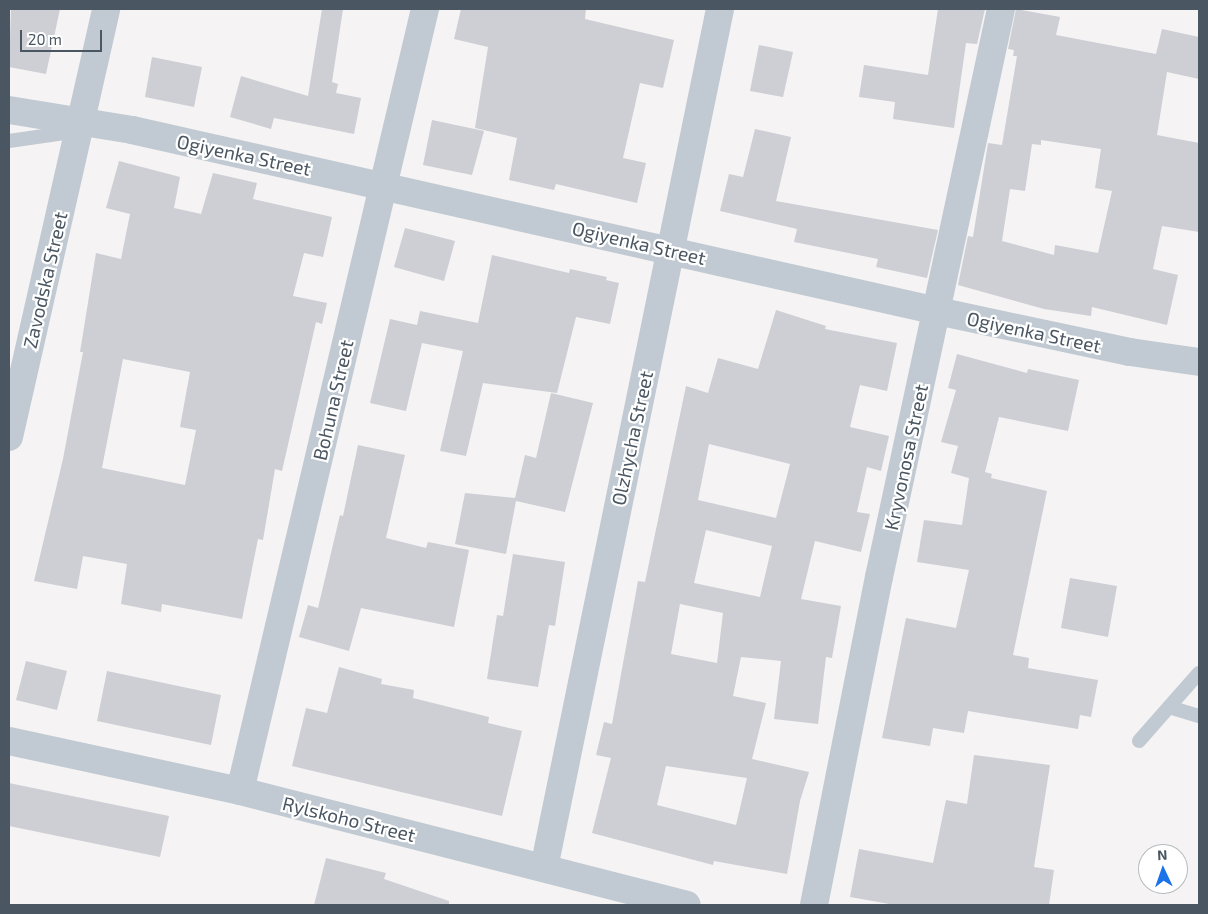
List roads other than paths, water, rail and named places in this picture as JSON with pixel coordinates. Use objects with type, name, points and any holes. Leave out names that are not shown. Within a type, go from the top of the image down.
[{"type":"street","name":"Zavodska Street","points":[[9,437],[106,9]]},
{"type":"street","name":"Bohuna Street","points":[[240,791],[425,9]]},
{"type":"street","name":"Olzhycha Street","points":[[544,868],[720,9]]},
{"type":"street","name":"Kryvonosa Street","points":[[814,905],[879,577],[1001,9]]},
{"type":"street","points":[[9,110],[79,126]]},
{"type":"street","name":"Ogiyenka Street","points":[[79,126],[132,130],[937,311],[1130,352],[1199,362]]},
{"type":"street","name":"Rylskoho Street","points":[[9,741],[240,791],[687,905]]},
{"type":"lane","points":[[9,141],[79,126]]},
{"type":"lane","points":[[1139,741],[1199,674]]},
{"type":"lane","points":[[1169,707],[1199,716]]}]
